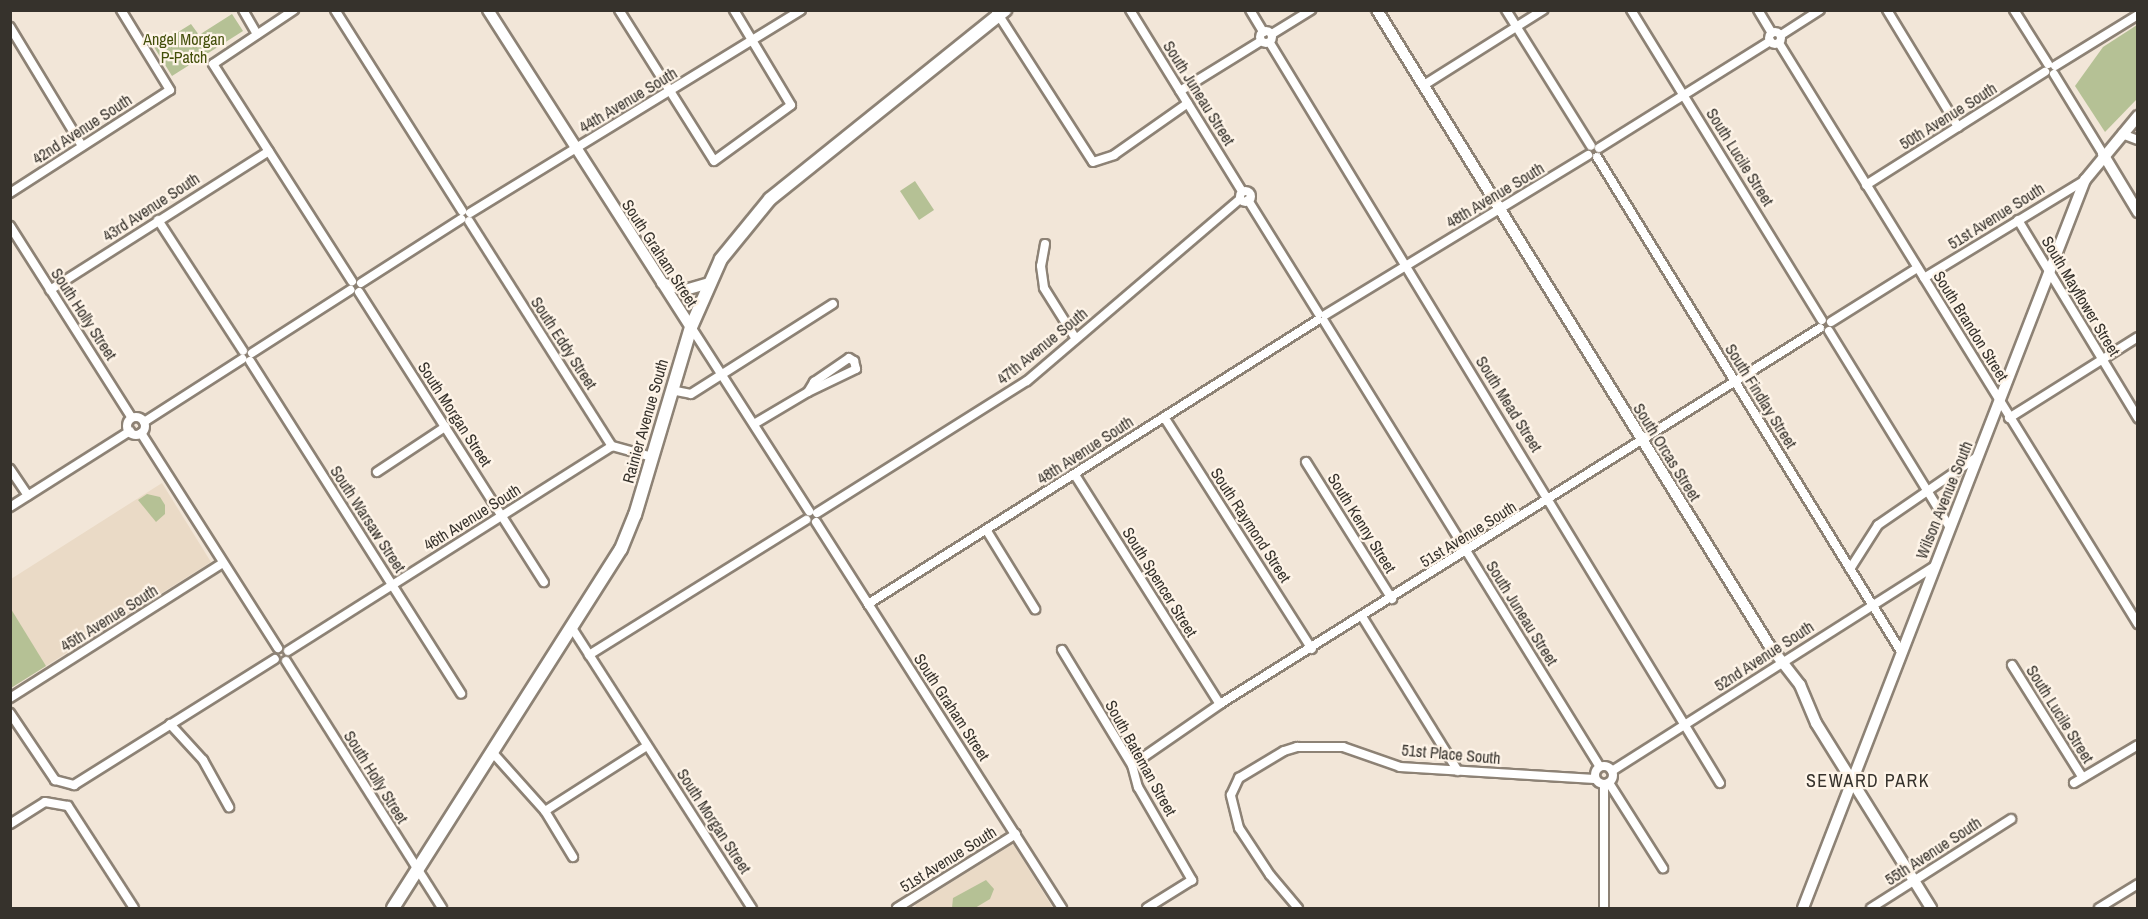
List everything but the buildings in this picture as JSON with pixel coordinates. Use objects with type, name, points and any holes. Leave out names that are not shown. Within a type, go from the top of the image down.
[{"type":"main road","name":"Rainier Avenue South","points":[[393,909],[626,539],[691,327],[709,284],[733,241],[770,199],[1000,12]]},
{"type":"street","name":"42nd Avenue South","points":[[10,192],[170,90],[121,10]]},
{"type":"street","points":[[243,10],[257,34],[294,10]]},
{"type":"street","name":"South Eddy Street","points":[[335,10],[612,446]]},
{"type":"street","name":"South Graham Street","points":[[488,10],[1062,909]]},
{"type":"street","points":[[619,10],[714,161],[789,108],[791,101],[734,10]]},
{"type":"street","name":"44th Avenue South","points":[[144,422],[465,216],[801,10]]},
{"type":"street","name":"South Juneau Street","points":[[1130,10],[1243,197],[1321,317],[1600,767]]},
{"type":"street","name":"South Mead Street","points":[[1250,10],[1720,783]]},
{"type":"street","points":[[1180,91],[1311,10]]},
{"type":"street","name":"South Orcas Street","points":[[1377,10],[1781,662],[1800,685],[1816,723],[1930,909]]},
{"type":"street","name":"South Findlay Street","points":[[1506,10],[1900,650]]},
{"type":"street","points":[[1424,85],[1543,10]]},
{"type":"street","name":"South Lucile Street","points":[[1631,10],[1950,528]]},
{"type":"street","name":"South Brandon Street","points":[[1758,10],[2138,624]]},
{"type":"street","name":"48th Avenue South","points":[[868,604],[987,531],[1321,317],[1501,210],[1821,10]]},
{"type":"street","points":[[1887,10],[1958,127]]},
{"type":"street","points":[[1000,12],[1067,123],[1071,136],[1076,137],[1093,162],[1106,161],[1188,103]]},
{"type":"street","points":[[2018,12],[2138,212]]},
{"type":"street","name":"50th Avenue South","points":[[1866,185],[2138,15]]},
{"type":"street","points":[[10,27],[82,146]]},
{"type":"street","name":"South Morgan Street","points":[[257,34],[213,64],[544,582]]},
{"type":"street","name":"Wilson Avenue South","points":[[1803,909],[1900,650],[2000,401],[2085,180],[2103,154],[2138,116]]},
{"type":"street","points":[[2122,134],[2138,140]]},
{"type":"street","name":"43rd Avenue South","points":[[50,290],[269,150]]},
{"type":"street","name":"51st Avenue South","points":[[1924,278],[2085,180]]},
{"type":"street","name":"47th Avenue South","points":[[589,656],[1027,381],[1243,197]]},
{"type":"street","name":"South Warsaw Street","points":[[158,220],[461,694]]},
{"type":"street","name":"South Mayflower Street","points":[[2018,220],[2138,418]]},
{"type":"street","name":"South Holly Street","points":[[10,226],[132,418]]},
{"type":"street","points":[[1045,244],[1041,266],[1044,288],[1076,339]]},
{"type":"street","name":"51st Avenue South","points":[[1132,765],[1220,705],[1363,618],[1917,268]]},
{"type":"street","points":[[662,283],[685,290],[709,284]]},
{"type":"street","points":[[671,390],[691,394],[833,304]]},
{"type":"street","points":[[2009,418],[2138,337]]},
{"type":"street","points":[[754,424],[808,392],[856,369],[854,361],[849,358],[840,364],[814,382],[808,392]]},
{"type":"street","name":"South Raymond Street","points":[[1164,417],[1312,649]]},
{"type":"street","points":[[130,431],[128,423],[132,418],[144,422],[141,433]]},
{"type":"street","points":[[376,472],[445,427]]},
{"type":"street","points":[[10,507],[130,431],[141,433],[278,648],[288,651],[285,661],[275,659]]},
{"type":"street","points":[[612,446],[652,457]]},
{"type":"street","name":"46th Avenue South","points":[[288,651],[612,446]]},
{"type":"street","points":[[1850,569],[1878,525],[1977,457]]},
{"type":"street","name":"South Kenny Street","points":[[1306,462],[1392,599]]},
{"type":"street","points":[[10,469],[28,496]]},
{"type":"street","name":"South Spencer Street","points":[[1075,475],[1220,705]]},
{"type":"street","points":[[987,531],[1035,609]]},
{"type":"street","name":"45th Avenue South","points":[[10,698],[223,563]]},
{"type":"street","name":"52nd Avenue South","points":[[1612,771],[1934,567]]},
{"type":"street","points":[[2129,611],[2138,606]]},
{"type":"street","points":[[1363,618],[1458,771]]},
{"type":"street","name":"South Morgan Street","points":[[572,628],[752,909]]},
{"type":"street","points":[[10,713],[51,776],[68,786],[82,781],[275,659],[278,648]]},
{"type":"street","name":"South Bateman Street","points":[[1062,650],[1132,765],[1138,787],[1192,880],[1148,908]]},
{"type":"street","name":"South Holly Street","points":[[285,661],[442,909]]},
{"type":"street","name":"South Lucile Street","points":[[2012,665],[2083,778]]},
{"type":"street","points":[[170,724],[203,760],[229,807]]},
{"type":"street","points":[[2074,783],[2138,745]]},
{"type":"street","points":[[545,811],[647,746]]},
{"type":"street","name":"51st Place South","points":[[1298,909],[1270,875],[1239,828],[1232,806],[1232,787],[1239,778],[1297,747],[1343,747],[1400,767],[1595,779]]},
{"type":"street","points":[[493,753],[545,811],[573,857]]},
{"type":"street","points":[[1604,909],[1606,784],[1612,771],[1600,767],[1595,779],[1606,784],[1663,868]]},
{"type":"street","points":[[10,824],[45,802],[63,802],[73,811],[135,909]]},
{"type":"street","name":"55th Avenue South","points":[[1871,909],[2011,819]]},
{"type":"street","name":"51st Avenue South","points":[[897,909],[1016,834]]},
{"type":"street","points":[[2099,909],[2138,884]]},
{"type":"shaded area","points":[[162,483],[211,562],[11,688],[11,579]]},
{"type":"shaded area","points":[[1013,844],[1053,908],[917,908],[915,905]]},
{"type":"green space","name":"Angel Morgan P-Patch","points":[[232,14],[243,31],[172,76],[154,47],[191,24],[199,35]]},
{"type":"green space","points":[[2137,25],[2137,99],[2105,132],[2075,86],[2103,47]]},
{"type":"green space","points":[[915,181],[934,210],[919,220],[900,191]]},
{"type":"green space","points":[[147,494],[160,497],[165,505],[165,514],[156,522],[138,500]]},
{"type":"green space","points":[[11,609],[46,666],[10,688]]},
{"type":"green space","points":[[986,880],[994,889],[990,899],[975,908],[952,908],[953,898]]},
{"type":"district","name":"SEWARD PARK","points":[[1868,781]]}]
